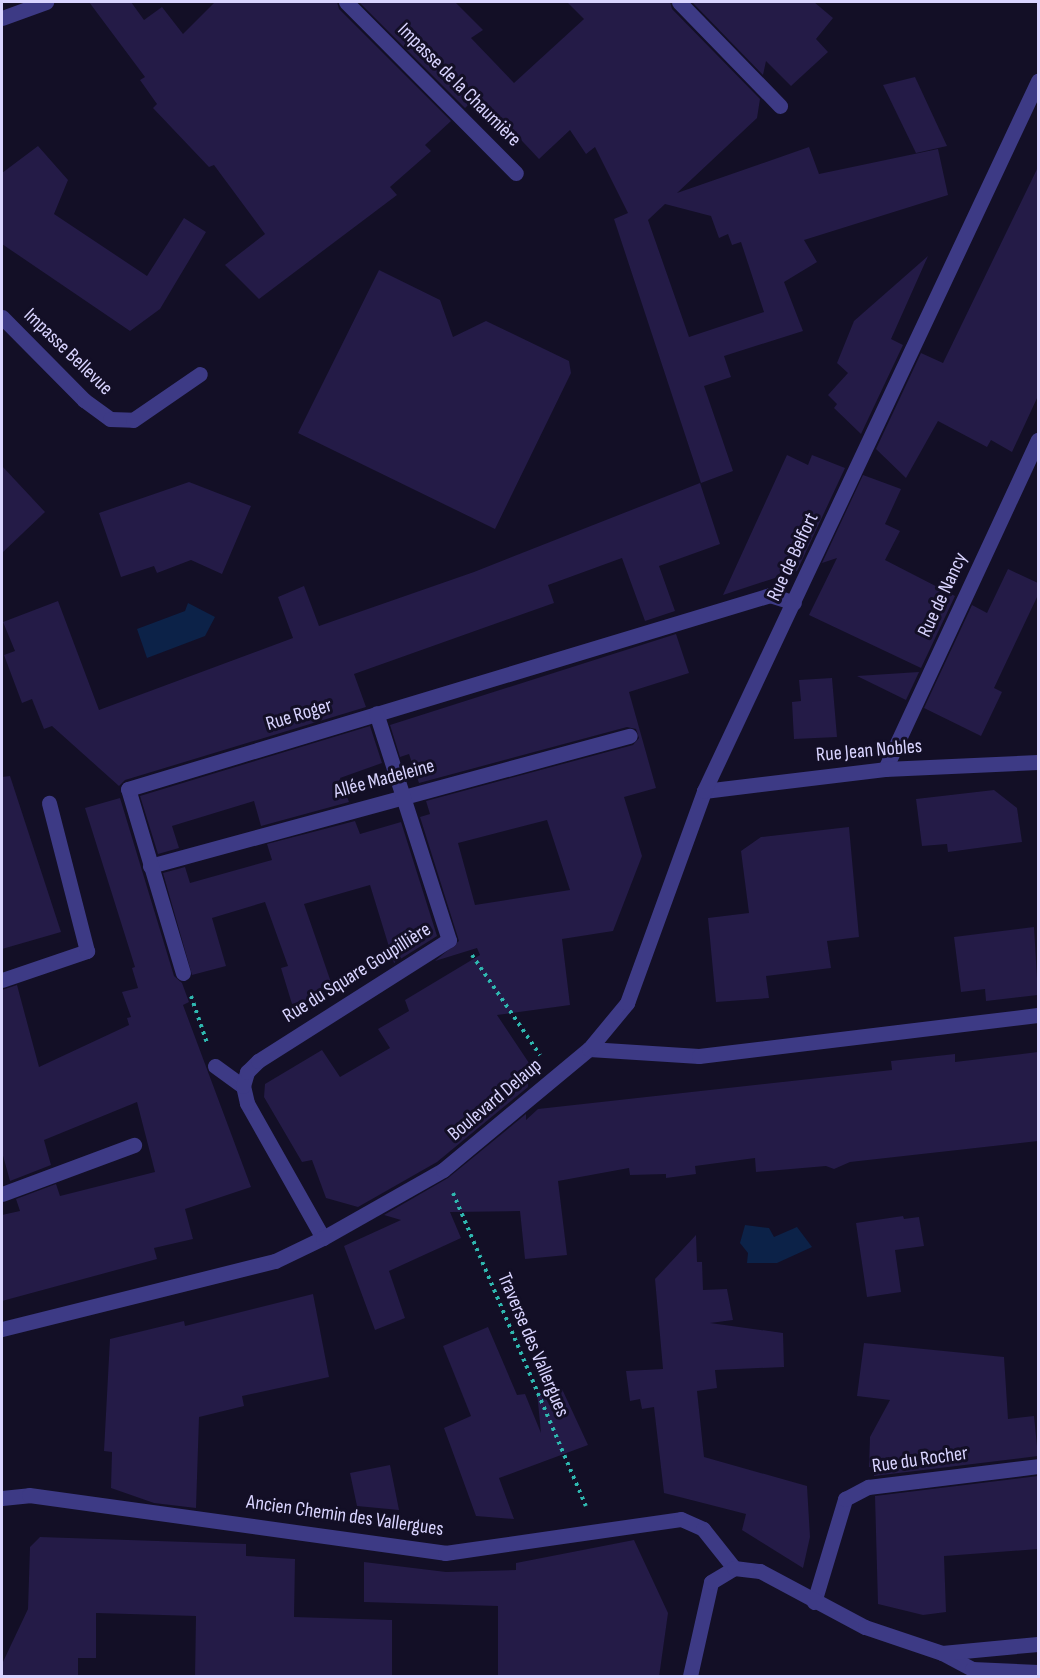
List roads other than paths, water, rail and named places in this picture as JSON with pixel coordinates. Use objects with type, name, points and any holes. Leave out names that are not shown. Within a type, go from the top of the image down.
[{"type":"street","points":[[2,18],[46,2]]},
{"type":"street","name":"Impasse de la Chaumière","points":[[346,2],[516,173]]},
{"type":"street","points":[[679,2],[780,106]]},
{"type":"street","name":"Rue de Belfort","points":[[589,1049],[627,1003],[704,791],[1038,81]]},
{"type":"street","name":"Impasse Bellevue","points":[[2,317],[84,400],[110,418],[133,420],[200,374]]},
{"type":"street","name":"Rue de Nancy","points":[[885,769],[1038,440]]},
{"type":"street","name":"Rue Roger","points":[[183,973],[128,789],[770,595],[794,603]]},
{"type":"street","name":"Rue du Square Goupillière","points":[[243,1086],[248,1071],[258,1061],[449,940],[376,713]]},
{"type":"street","name":"Allée Madeleine","points":[[150,866],[402,795],[630,736]]},
{"type":"street","name":"Rue Jean Nobles","points":[[704,791],[885,769],[1038,762]]},
{"type":"street","points":[[2,980],[87,951],[50,803]]},
{"type":"street","points":[[589,1049],[699,1056],[1038,1015]]},
{"type":"street","name":"Boulevard Delaup","points":[[2,1329],[275,1261],[323,1238],[443,1170],[589,1049]]},
{"type":"street","points":[[215,1066],[243,1086],[247,1103],[323,1238]]},
{"type":"street","points":[[2,1194],[134,1145]]},
{"type":"street","name":"Rue du Rocher","points":[[814,1602],[845,1499],[868,1487],[1038,1466]]},
{"type":"street","name":"Ancien Chemin des Vallergues","points":[[2,1498],[29,1495],[445,1553],[496,1548],[681,1519],[703,1529],[735,1568]]},
{"type":"street","points":[[690,1677],[711,1582],[735,1568],[760,1570],[814,1602],[865,1628],[942,1653],[972,1669],[1038,1672]]},
{"type":"street","points":[[942,1653],[1038,1644]]},
{"type":"water","points":[[188,603],[215,617],[205,636],[147,658],[137,629],[185,611]]},
{"type":"water","points":[[745,1225],[769,1228],[774,1237],[797,1227],[812,1247],[777,1263],[747,1263],[748,1253],[740,1243]]}]
